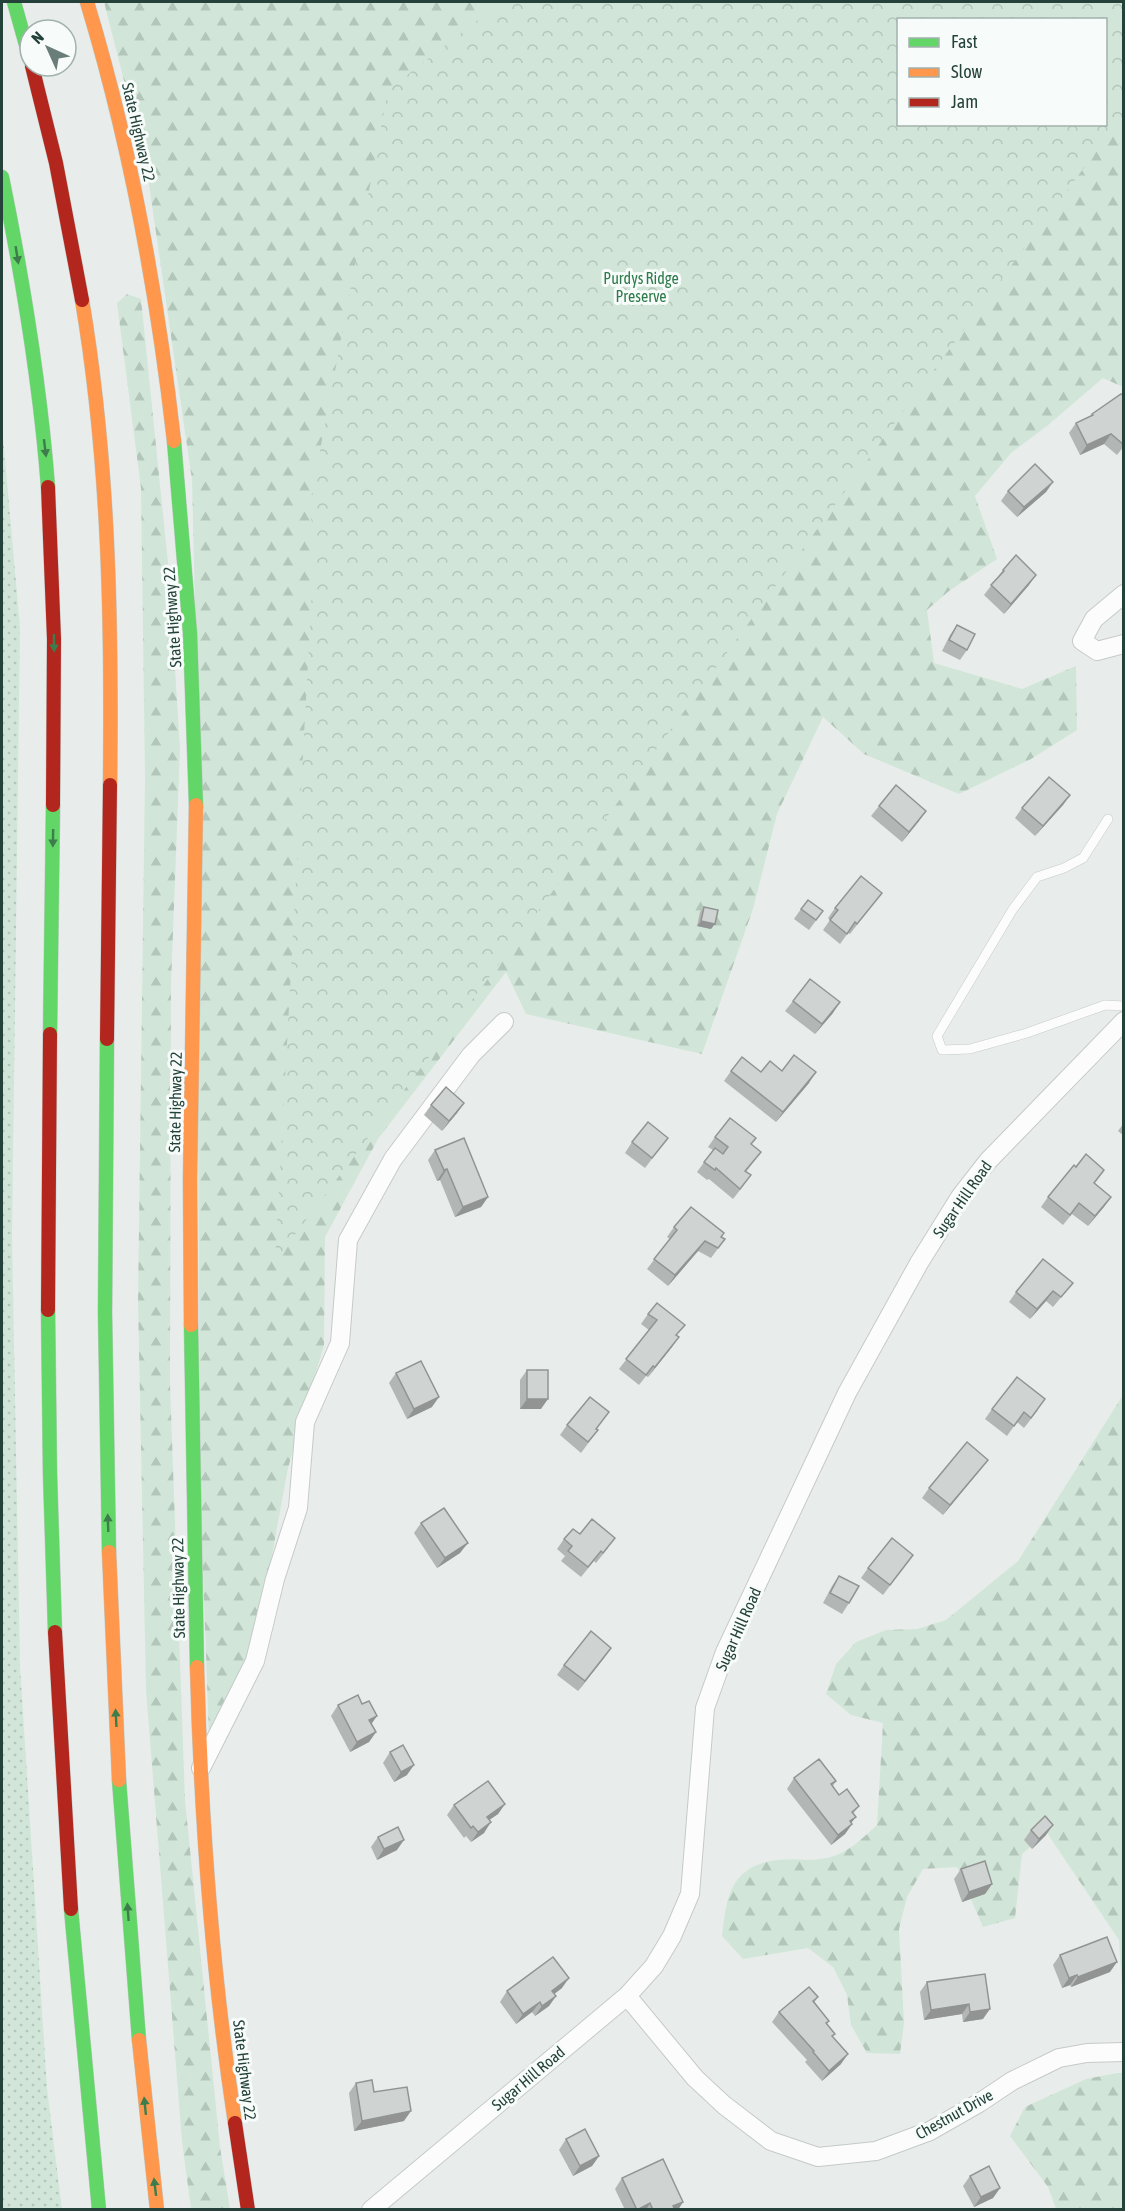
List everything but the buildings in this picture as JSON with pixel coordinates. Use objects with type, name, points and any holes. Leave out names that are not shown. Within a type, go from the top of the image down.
[{"type":"main road","points":[[14,2],[18,18]]},
{"type":"main road","name":"State Highway 22","points":[[87,2],[115,99],[134,182],[161,335],[176,448],[192,651],[196,873],[190,1342],[196,1673],[203,1825],[218,1982],[231,2102],[248,2210]]},
{"type":"main road","points":[[35,78],[70,229],[88,343],[102,456],[109,572],[111,688],[105,1245],[107,1491],[119,1796],[144,2102],[157,2210]]},
{"type":"main road","points":[[2,177],[33,351],[46,462],[53,574],[55,689],[47,1326],[50,1494],[63,1811],[73,1954],[99,2210]]},
{"type":"street","points":[[1124,594],[1094,619],[1082,641],[1097,651],[1124,644]]},
{"type":"street","name":"Sugar Hill Road","points":[[371,2210],[627,1996],[654,1966],[672,1936],[690,1893],[705,1708],[725,1652],[847,1393],[919,1263],[960,1197],[988,1161],[1124,1021]]},
{"type":"street","points":[[201,1768],[255,1661],[275,1579],[298,1508],[306,1422],[340,1342],[348,1240],[393,1159],[471,1055],[504,1022]]},
{"type":"street","name":"Chestnut Drive","points":[[627,1996],[695,2078],[724,2105],[771,2141],[818,2157],[876,2151],[930,2131],[980,2103],[1012,2080],[1059,2058],[1087,2053],[1124,2052]]},
{"type":"lane","points":[[1108,819],[1083,858],[1064,868],[1037,877],[1013,909],[937,1036],[942,1050],[970,1049],[1027,1033],[1105,1005],[1124,1006]]},
{"type":"green space","points":[[104,2],[1123,2],[1123,387],[1103,378],[1047,426],[1011,453],[975,496],[997,559],[949,591],[927,610],[934,663],[1022,689],[1076,666],[1077,730],[1031,759],[959,794],[864,754],[823,717],[777,814],[753,909],[702,1054],[526,1014],[506,972],[378,1139],[325,1237],[324,1345],[288,1468],[268,1577],[247,1659],[209,1737],[200,1492],[195,607],[192,480],[147,171]]},
{"type":"green space","name":"Purdys Ridge Preserve","points":[[501,2],[1123,2],[1123,115],[509,951],[275,1261],[315,536],[309,509],[388,90]]},
{"type":"green space","points":[[127,294],[141,299],[169,573],[180,749],[171,985],[170,1384],[185,1800],[220,2147],[230,2209],[191,2209],[182,2141],[146,1690],[138,1301],[145,777],[141,488],[117,303]]},
{"type":"green space","points":[[2,426],[20,627],[12,1235],[20,1666],[47,2088],[62,2210],[2,2209]]},
{"type":"green space","points":[[1123,1395],[1123,2003],[1119,1940],[1047,1833],[1022,1854],[1015,1918],[983,1927],[957,1867],[923,1869],[907,1897],[899,1929],[904,2023],[900,2054],[867,2053],[851,2025],[847,1995],[833,1967],[808,1948],[743,1959],[722,1936],[731,1890],[736,1881],[753,1867],[773,1861],[834,1856],[854,1845],[877,1825],[883,1723],[851,1715],[826,1694],[836,1664],[856,1642],[886,1630],[917,1629],[946,1620],[1018,1561]]},
{"type":"green space","points":[[1124,2073],[1123,2209],[1056,2209],[1048,2187],[1010,2136],[1025,2107],[1086,2079]]},
{"type":"traffic: fast","points":[[14,2],[18,18]]},
{"type":"traffic: fast","points":[[2,177],[30,332],[48,487]]},
{"type":"traffic: fast","points":[[174,441],[190,633],[196,805]]},
{"type":"traffic: fast","points":[[50,1034],[53,805]]},
{"type":"traffic: fast","points":[[107,1039],[105,1312],[109,1552]]},
{"type":"traffic: fast","points":[[48,1310],[55,1632]]},
{"type":"traffic: fast","points":[[191,1325],[197,1667]]},
{"type":"traffic: fast","points":[[119,1780],[139,2040]]},
{"type":"traffic: fast","points":[[71,1909],[99,2210]]},
{"type":"traffic: slow","points":[[87,2],[117,111],[141,220],[151,274],[174,441]]},
{"type":"traffic: slow","points":[[82,300],[98,420],[107,542],[110,785]]},
{"type":"traffic: slow","points":[[191,1325],[190,1180],[196,805]]},
{"type":"traffic: slow","points":[[109,1552],[119,1780]]},
{"type":"traffic: slow","points":[[197,1667],[201,1782],[209,1896],[220,2010],[235,2123]]},
{"type":"traffic: slow","points":[[139,2040],[157,2210]]},
{"type":"traffic: jam","points":[[35,78],[56,163],[82,300]]},
{"type":"traffic: jam","points":[[48,487],[54,639],[53,805]]},
{"type":"traffic: jam","points":[[107,1039],[110,785]]},
{"type":"traffic: jam","points":[[48,1310],[50,1034]]},
{"type":"traffic: jam","points":[[55,1632],[71,1909]]},
{"type":"traffic: jam","points":[[235,2123],[248,2210]]}]
